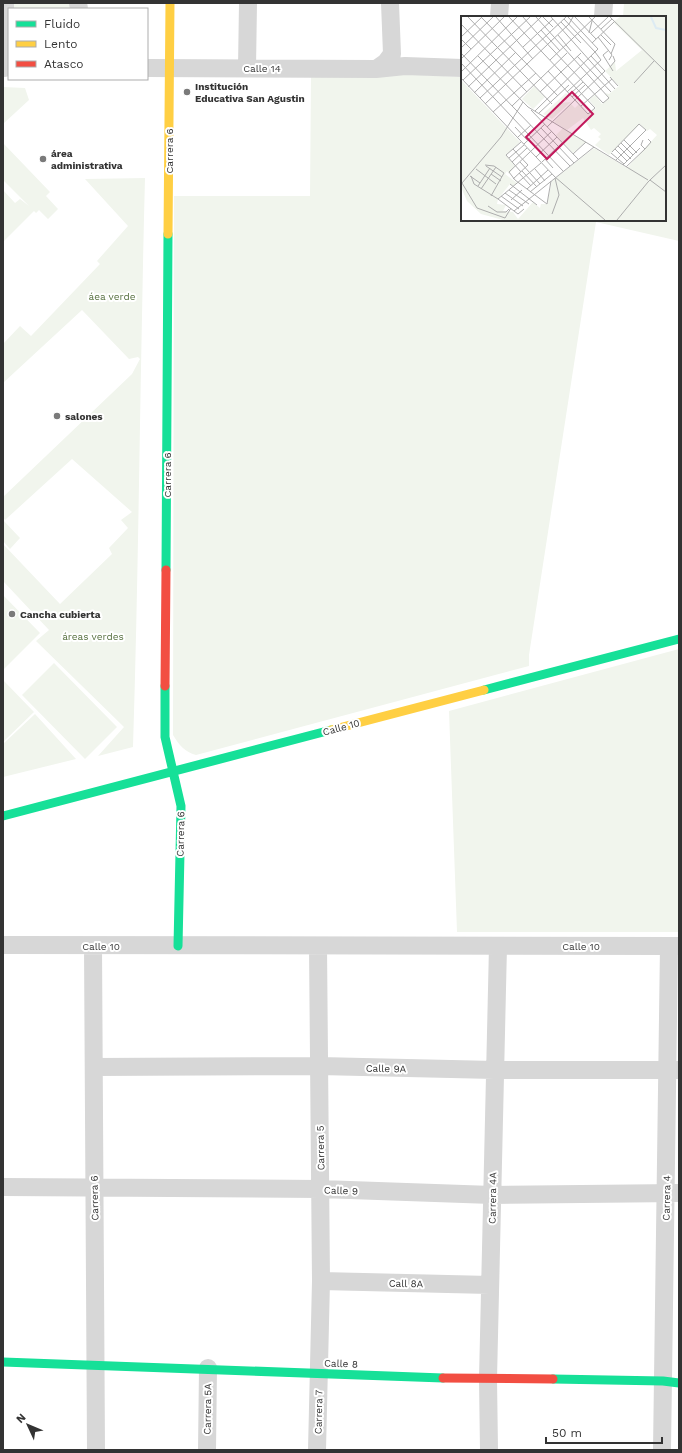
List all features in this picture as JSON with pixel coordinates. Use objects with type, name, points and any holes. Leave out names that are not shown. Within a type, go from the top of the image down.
[{"type":"street","points":[[5,3],[6,68]]},
{"type":"street","name":"Carrera 6","points":[[170,3],[164,737],[181,806],[178,946]]},
{"type":"street","points":[[247,68],[248,3]]},
{"type":"street","points":[[376,68],[386,62],[392,54],[390,3]]},
{"type":"street","points":[[499,16],[500,3]]},
{"type":"street","points":[[603,16],[604,3]]},
{"type":"street","name":"Calle 14","points":[[148,68],[376,68],[405,66],[461,68]]},
{"type":"street","name":"Calle 10","points":[[3,816],[679,639]]},
{"type":"street","name":"Calle 10","points":[[3,945],[674,946]]},
{"type":"street","name":"Carrera 6","points":[[94,946],[94,1187],[97,1364],[96,1450]]},
{"type":"street","name":"Carrera 5","points":[[318,946],[321,1189],[321,1281],[318,1374]]},
{"type":"street","name":"Carrera 4A","points":[[489,1450],[488,1379],[498,946]]},
{"type":"street","name":"Carrera 4","points":[[662,1450],[671,1382],[674,946]]},
{"type":"street","name":"Calle 9A","points":[[94,1067],[319,1066],[495,1070],[674,1069]]},
{"type":"street","name":"Calle 9","points":[[3,1187],[321,1189],[492,1194],[672,1193]]},
{"type":"street","name":"Call 8A","points":[[321,1281],[490,1285]]},
{"type":"street","name":"Calle 8","points":[[3,1362],[208,1368],[318,1374],[671,1382]]},
{"type":"street","name":"Carrera 5A","points":[[206,1450],[208,1368]]},
{"type":"street","name":"Carrera 7","points":[[317,1450],[318,1374]]},
{"type":"green space","points":[[9,3],[73,3],[73,8],[9,8]]},
{"type":"green space","points":[[624,3],[679,3],[679,241],[596,222],[529,655],[529,666],[196,755],[185,750],[173,735],[174,196],[310,196],[311,77],[404,74],[461,77],[461,221],[666,221],[666,16],[623,16]]},
{"type":"green space","points":[[3,87],[25,88],[29,100],[3,124]]},
{"type":"green space","points":[[3,143],[50,192],[46,196],[58,209],[48,219],[39,210],[36,213],[34,211],[3,242],[3,190],[15,203],[20,199],[29,206],[3,180]]},
{"type":"green space","name":"áreas verdes","points":[[145,178],[133,747],[98,756],[124,727],[36,641],[49,630],[3,581],[3,544],[60,604],[112,554],[109,548],[128,528],[121,520],[132,512],[72,459],[5,520],[3,517],[3,497],[132,374],[140,359],[138,357],[129,359],[82,310],[3,383],[3,344],[20,326],[31,336],[100,264],[97,261],[128,226],[85,179]]},
{"type":"green space","points":[[3,520],[20,538],[10,549],[3,541]]},
{"type":"green space","name":"Cancha cubierta","points":[[3,595],[40,633],[3,670]]},
{"type":"green space","points":[[679,649],[679,932],[457,932],[449,711]]},
{"type":"green space","points":[[54,663],[117,727],[85,759],[22,695]]},
{"type":"green space","points":[[3,680],[34,712],[3,742]]},
{"type":"green space","points":[[35,714],[76,759],[3,777],[3,744]]},
{"type":"traffic: fast","points":[[166,570],[168,234]]},
{"type":"traffic: fast","points":[[484,690],[679,639]]},
{"type":"traffic: fast","points":[[165,686],[165,737],[181,806],[178,946]]},
{"type":"traffic: fast","points":[[3,816],[331,730]]},
{"type":"traffic: fast","points":[[3,1362],[443,1378]]},
{"type":"traffic: fast","points":[[553,1379],[663,1381],[679,1383]]},
{"type":"traffic: slow","points":[[168,234],[170,3]]},
{"type":"traffic: slow","points":[[331,730],[484,690]]},
{"type":"traffic: jam","points":[[165,686],[166,570]]},
{"type":"traffic: jam","points":[[443,1378],[553,1379]]},
{"type":"place","name":"Institución Educativa San Agustin","points":[[187,92]]},
{"type":"place","name":"área administrativa","points":[[43,159]]},
{"type":"place","name":"salones","points":[[57,416]]},
{"type":"place","name":"Cancha cubierta","points":[[12,614]]},
{"type":"park label","name":"áea verde","points":[[112,296]]}]
